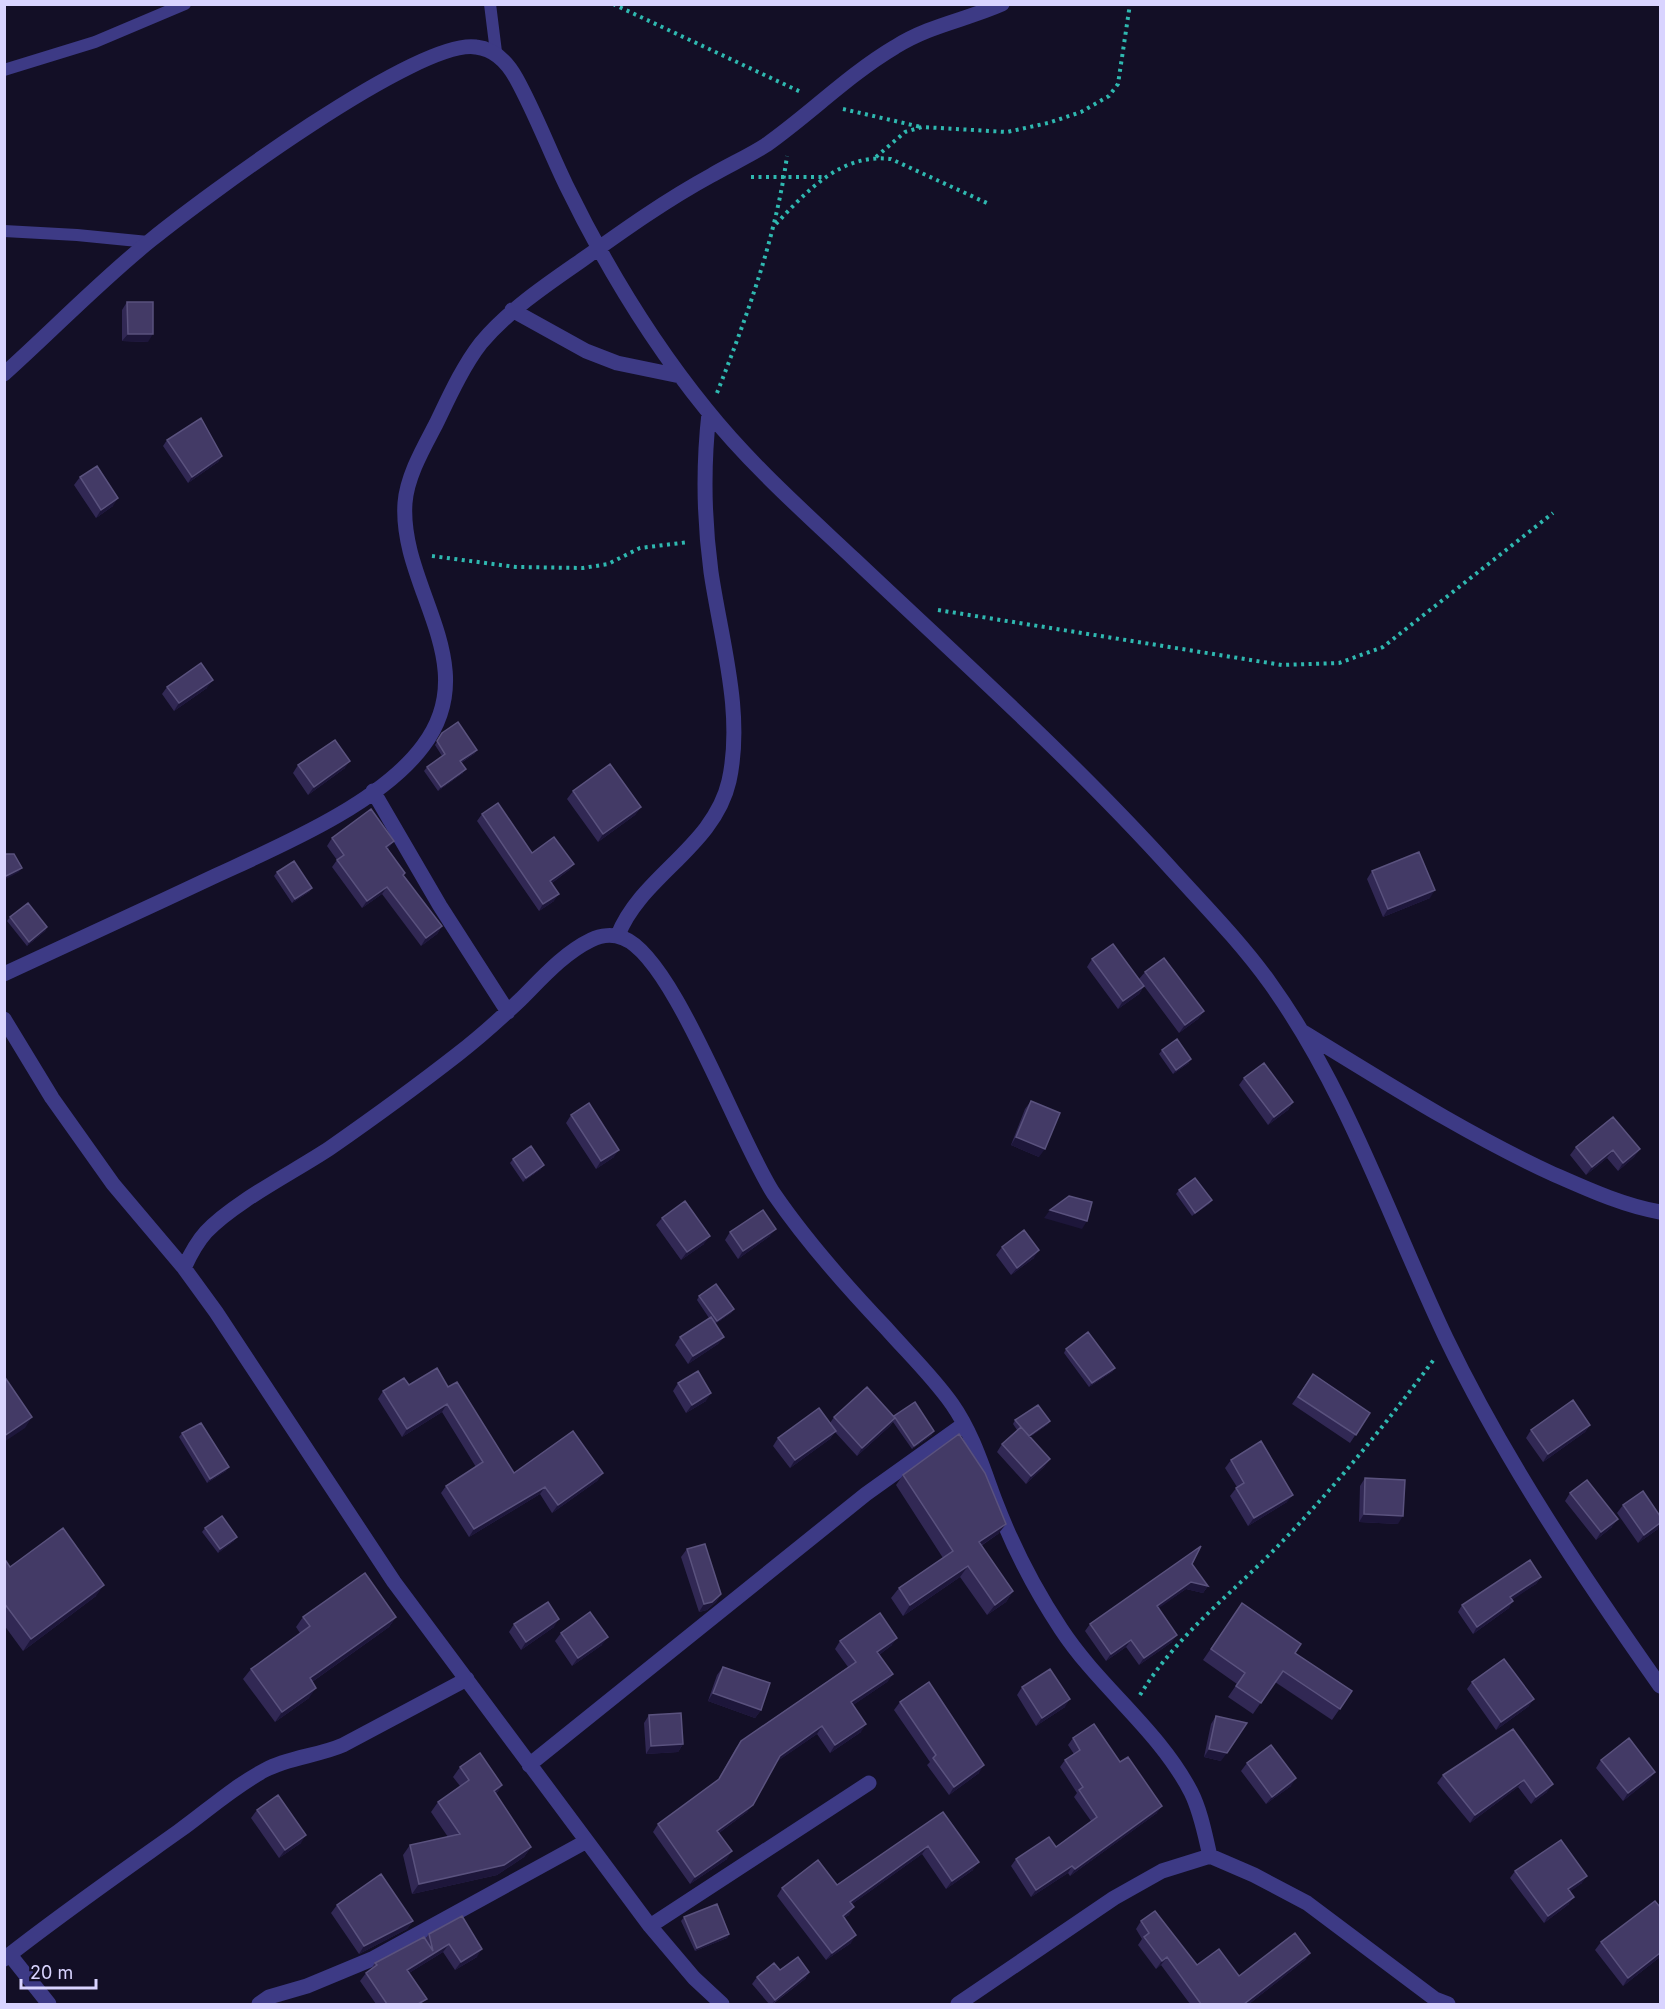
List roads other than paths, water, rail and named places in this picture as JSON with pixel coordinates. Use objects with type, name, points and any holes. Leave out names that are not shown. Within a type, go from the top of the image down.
[{"type":"street","points":[[4,974],[282,845],[373,791],[405,768],[425,744],[438,722],[446,698],[446,668],[433,614],[409,549],[404,527],[405,497],[421,453],[479,346],[512,310],[598,248],[650,212],[766,144],[897,45],[939,24],[1002,4]]},
{"type":"street","points":[[4,374],[148,242],[279,148],[407,66],[440,51],[471,45],[496,52],[514,73],[598,248],[633,308],[709,413],[757,466],[1126,819],[1231,935],[1270,983],[1301,1030],[1349,1122],[1448,1340],[1494,1428],[1550,1523],[1660,1686]]},
{"type":"street","points":[[512,310],[586,351],[618,363],[680,376]]},
{"type":"street","points":[[618,935],[633,908],[700,836],[718,808],[728,782],[732,722],[729,680],[707,542],[705,465],[709,413]]},
{"type":"street","points":[[373,791],[440,906],[508,1012]]},
{"type":"street","points":[[184,1268],[205,1233],[223,1217],[333,1146],[459,1053],[508,1012],[562,960],[591,940],[618,935],[638,944],[653,960],[678,1003],[746,1144],[778,1199],[848,1287],[933,1381],[964,1424],[980,1455],[996,1504],[1037,1590],[1065,1634],[1130,1711],[1173,1765],[1191,1792],[1202,1822],[1210,1857]]},
{"type":"street","points":[[4,1019],[52,1098],[113,1184],[184,1268],[253,1366],[394,1582],[585,1842],[650,1926],[694,1978],[722,2004]]},
{"type":"street","points":[[1301,1030],[1416,1101],[1523,1160],[1588,1190],[1660,1212]]},
{"type":"street","points":[[529,1765],[866,1494],[964,1424]]},
{"type":"street","points":[[48,2004],[7,1957],[237,1786],[267,1769],[296,1758],[324,1754],[467,1680]]},
{"type":"street","points":[[650,1926],[869,1782]]},
{"type":"street","points":[[259,2004],[269,1997],[306,1986],[372,1959],[585,1842]]},
{"type":"street","points":[[958,2004],[1114,1898],[1162,1871],[1210,1857],[1254,1875],[1307,1904],[1437,2002]]},
{"type":"lane","points":[[4,70],[95,42],[185,4]]},
{"type":"lane","points":[[490,4],[496,52]]},
{"type":"lane","points":[[4,231],[148,242]]}]
